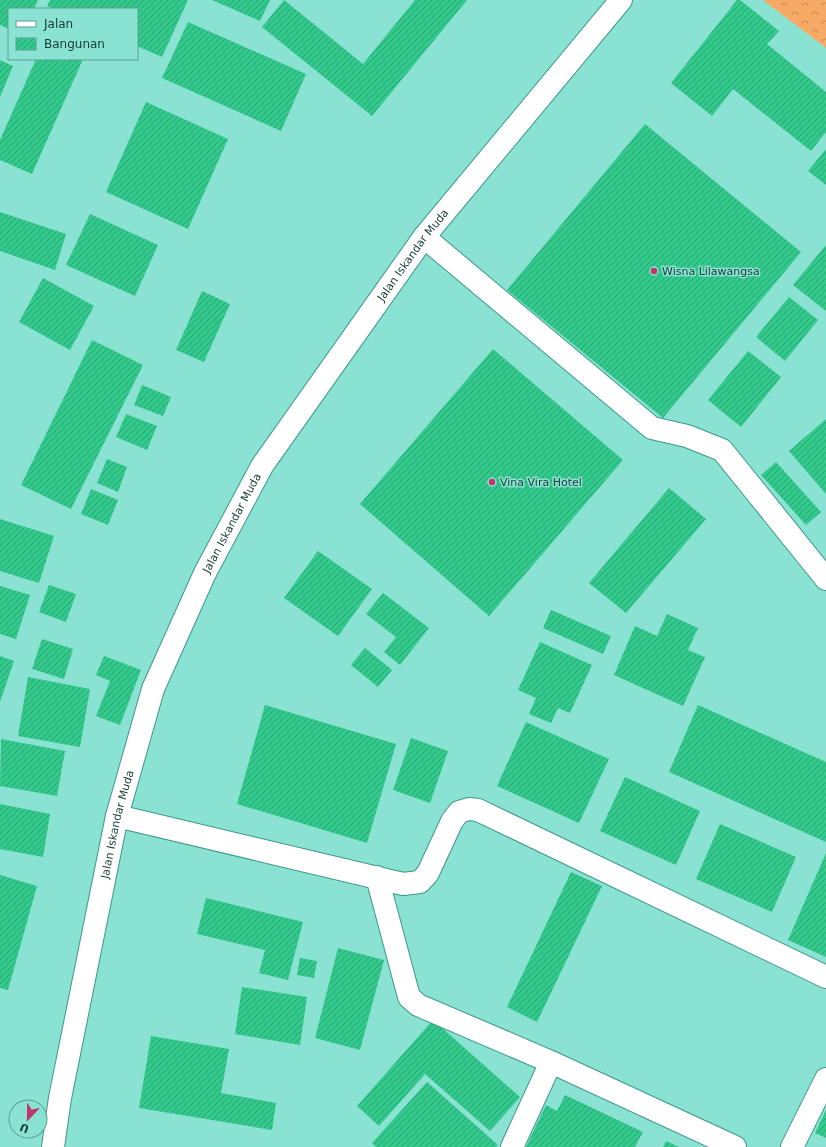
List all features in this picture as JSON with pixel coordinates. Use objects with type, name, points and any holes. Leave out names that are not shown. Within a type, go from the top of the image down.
[{"type":"street","name":"Jalan Iskandar Muda","points":[[53,1147],[62,1083],[117,816],[153,689],[205,573],[258,473],[424,237],[621,0]]},
{"type":"street","points":[[424,237],[652,428],[687,436],[722,450],[826,579]]},
{"type":"street","points":[[117,816],[403,884],[420,882],[428,873],[452,821],[459,812],[469,809],[478,810],[826,977]]},
{"type":"street","points":[[377,878],[409,997],[418,1005],[551,1062],[735,1147]]},
{"type":"street","points":[[512,1147],[551,1062]]},
{"type":"street","points":[[792,1147],[826,1079]]},
{"type":"green space","points":[[763,0],[826,0],[826,48]]},
{"type":"building","points":[[0,0],[38,0],[34,8],[8,8],[8,29],[0,25]]},
{"type":"building","points":[[50,0],[188,0],[162,57],[138,46],[138,8],[52,8],[47,6]]},
{"type":"building","points":[[212,0],[270,0],[260,21]]},
{"type":"building","points":[[284,0],[363,64],[415,0],[467,0],[372,116],[262,27]]},
{"type":"building","points":[[737,0],[740,0],[779,31],[767,44],[826,92],[826,132],[811,151],[733,89],[712,116],[671,83]]},
{"type":"building","points":[[188,22],[306,74],[281,131],[162,78]]},
{"type":"building","points":[[0,60],[13,66],[0,97]]},
{"type":"building","points":[[36,60],[83,60],[32,174],[0,160],[0,140]]},
{"type":"building","points":[[146,102],[228,139],[188,229],[106,192]]},
{"type":"building","name":"Wisna Lilawangsa","points":[[645,124],[801,252],[663,418],[507,290]]},
{"type":"building","points":[[826,149],[826,185],[808,171]]},
{"type":"building","points":[[0,212],[66,234],[55,270],[0,251]]},
{"type":"building","points":[[90,214],[158,245],[135,296],[66,265]]},
{"type":"building","points":[[826,245],[826,311],[793,285]]},
{"type":"building","points":[[43,278],[94,306],[70,350],[19,322]]},
{"type":"building","points":[[202,291],[230,304],[204,362],[176,350]]},
{"type":"building","points":[[789,297],[818,320],[785,361],[756,337]]},
{"type":"building","points":[[92,340],[143,365],[71,509],[21,485]]},
{"type":"building","name":"Vina Vira Hotel","points":[[493,349],[623,460],[489,616],[360,504]]},
{"type":"building","points":[[748,351],[781,377],[741,427],[708,400]]},
{"type":"building","points":[[142,385],[171,397],[163,416],[134,405]]},
{"type":"building","points":[[126,414],[157,426],[147,450],[116,437]]},
{"type":"building","points":[[826,419],[826,494],[789,451]]},
{"type":"building","points":[[107,459],[127,467],[118,492],[97,483]]},
{"type":"building","points":[[776,462],[821,512],[806,525],[761,475]]},
{"type":"building","points":[[669,488],[706,519],[626,613],[589,583]]},
{"type":"building","points":[[91,489],[118,500],[108,525],[81,514]]},
{"type":"building","points":[[0,519],[54,536],[39,583],[0,571]]},
{"type":"building","points":[[318,551],[372,589],[338,636],[284,598]]},
{"type":"building","points":[[49,585],[76,594],[66,622],[39,612]]},
{"type":"building","points":[[0,586],[30,595],[16,639],[0,634]]},
{"type":"building","points":[[383,593],[429,628],[400,665],[384,652],[396,637],[366,614]]},
{"type":"building","points":[[551,610],[611,636],[603,654],[543,628]]},
{"type":"building","points":[[667,614],[698,628],[688,650],[705,657],[683,706],[614,675],[635,626],[657,636]]},
{"type":"building","points":[[42,639],[73,649],[64,679],[32,669]]},
{"type":"building","points":[[540,642],[592,665],[570,713],[558,708],[551,723],[529,714],[536,698],[518,690]]},
{"type":"building","points":[[365,648],[392,670],[378,687],[351,665]]},
{"type":"building","points":[[0,656],[14,661],[0,702]]},
{"type":"building","points":[[104,656],[141,670],[120,725],[96,716],[110,681],[96,675]]},
{"type":"building","points":[[28,677],[90,689],[80,747],[18,736]]},
{"type":"building","points":[[265,705],[396,744],[367,843],[237,804]]},
{"type":"building","points":[[698,705],[826,762],[826,842],[669,772]]},
{"type":"building","points":[[526,722],[609,759],[579,823],[497,786]]},
{"type":"building","points":[[411,738],[448,751],[430,803],[393,790]]},
{"type":"building","points":[[1,739],[65,751],[57,796],[0,786]]},
{"type":"building","points":[[625,777],[700,811],[676,865],[600,831]]},
{"type":"building","points":[[0,804],[50,814],[43,857],[0,849]]},
{"type":"building","points":[[720,824],[796,857],[772,912],[696,879]]},
{"type":"building","points":[[826,853],[826,957],[788,940]]},
{"type":"building","points":[[571,872],[602,886],[537,1022],[507,1007]]},
{"type":"building","points":[[0,875],[37,886],[8,990],[0,988]]},
{"type":"building","points":[[206,898],[303,922],[288,980],[259,973],[265,950],[197,934]]},
{"type":"building","points":[[338,948],[384,960],[360,1050],[315,1038]]},
{"type":"building","points":[[300,958],[317,961],[314,978],[297,975]]},
{"type":"building","points":[[242,987],[307,997],[300,1045],[235,1034]]},
{"type":"building","points":[[433,1020],[520,1097],[490,1131],[425,1074],[379,1126],[357,1106]]},
{"type":"building","points":[[151,1036],[229,1049],[221,1093],[276,1103],[272,1130],[139,1108]]},
{"type":"building","points":[[427,1082],[498,1145],[496,1147],[376,1147],[372,1143]]},
{"type":"building","points":[[565,1095],[643,1132],[635,1147],[526,1147],[546,1105],[557,1111]]},
{"type":"building","points":[[826,1110],[826,1138],[815,1133]]},
{"type":"building","points":[[666,1141],[679,1147],[663,1147]]},
{"type":"place","name":"Wisna Lilawangsa","points":[[654,271]]},
{"type":"place","name":"Vina Vira Hotel","points":[[492,482]]}]
